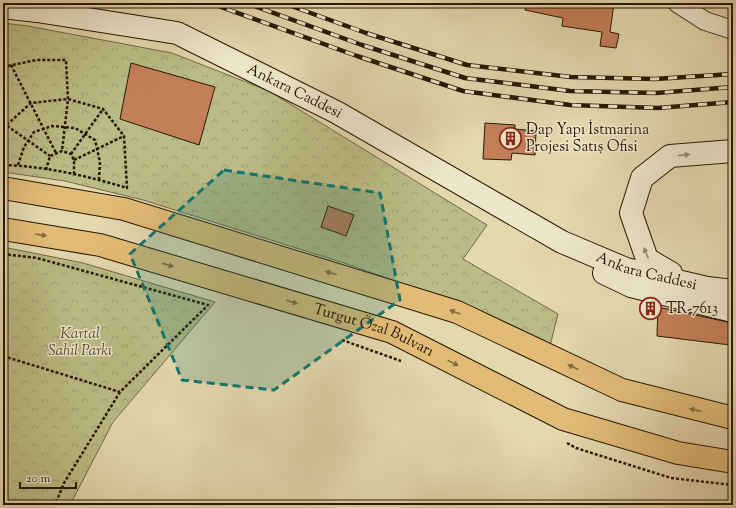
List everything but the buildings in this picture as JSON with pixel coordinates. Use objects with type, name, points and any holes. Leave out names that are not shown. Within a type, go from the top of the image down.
[{"type":"highway","points":[[3,188],[124,209],[457,312],[622,390],[733,418]]},
{"type":"highway","name":"Turgut Özal Bulvarı","points":[[3,229],[100,245],[392,332],[563,419],[678,453],[733,462]]},
{"type":"main road","name":"Ankara Caddesi","points":[[3,7],[177,33],[336,112],[562,242],[626,269],[688,284],[733,292]]},
{"type":"main road","points":[[688,284],[647,259],[631,213],[642,178],[670,156],[733,151]]},
{"type":"main road","name":"Ankara Caddesi","points":[[562,242],[582,262],[631,286],[733,311]]},
{"type":"street","points":[[677,3],[704,21],[733,30]]},
{"type":"path","points":[[3,67],[36,60],[66,60],[68,99],[66,127],[62,151]]},
{"type":"path","points":[[12,65],[56,153]]},
{"type":"path","points":[[3,128],[4,124],[31,102],[68,99],[103,109],[124,136],[127,188],[74,175],[18,165],[3,165]]},
{"type":"path","points":[[71,154],[84,133],[103,109]]},
{"type":"path","points":[[4,124],[50,156]]},
{"type":"path","points":[[18,165],[24,147],[34,132],[52,126],[75,128],[95,140],[100,162],[99,180]]},
{"type":"path","points":[[74,160],[124,136]]},
{"type":"path","points":[[46,170],[50,156],[62,151],[71,154],[74,160],[74,175]]},
{"type":"path","points":[[3,254],[37,258],[208,305],[120,392],[64,482],[55,505]]},
{"type":"path","points":[[338,339],[406,363]]},
{"type":"path","points":[[3,356],[120,392]]},
{"type":"path","points":[[562,440],[576,448],[671,478],[733,485]]},
{"type":"highlighted area","points":[[224,170],[380,193],[400,300],[274,390],[182,380],[130,254]]},
{"type":"green space","points":[[3,23],[28,26],[172,53],[269,91],[487,225],[463,259],[558,314],[549,350],[469,307],[344,263],[143,200],[65,181],[3,172]]},
{"type":"green space","name":"Kartal Sahil Parkı","points":[[3,247],[83,263],[215,302],[113,422],[70,505],[3,505]]},
{"type":"railway","points":[[210,3],[357,56],[463,91],[570,105],[658,108],[733,102]]},
{"type":"railway","points":[[246,3],[362,45],[465,78],[570,91],[656,93],[733,87]]},
{"type":"railway","points":[[283,3],[366,33],[467,65],[571,77],[655,79],[733,74]]},
{"type":"place","name":"Dap Yapı İstmarina Projesi Satış Ofisi","points":[[510,139]]},
{"type":"place","name":"TR-7613","points":[[651,309]]}]
